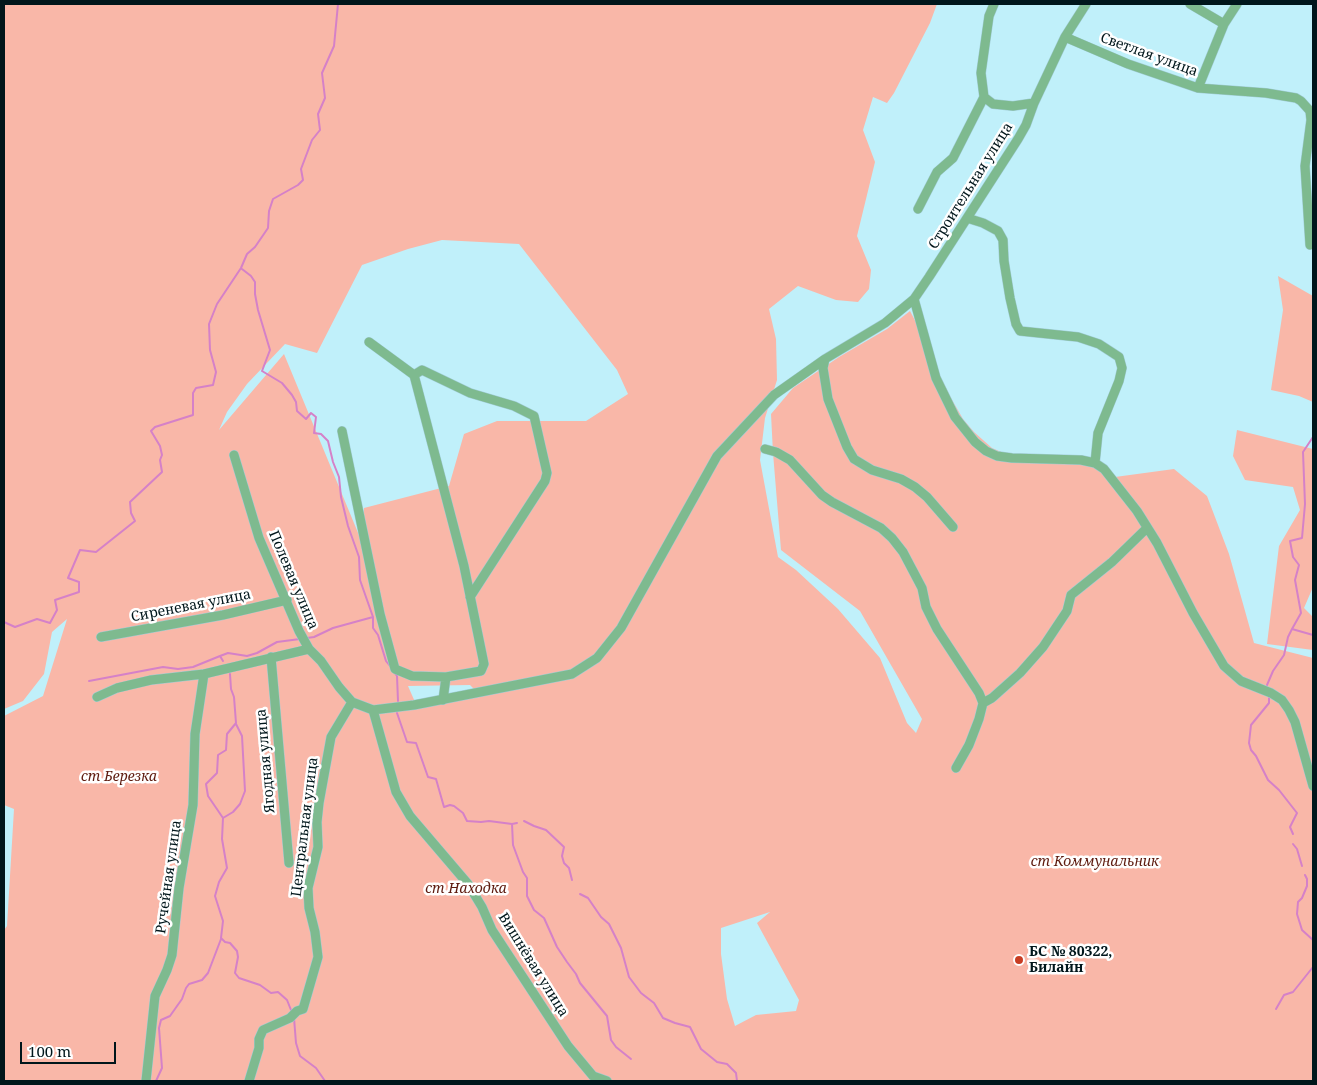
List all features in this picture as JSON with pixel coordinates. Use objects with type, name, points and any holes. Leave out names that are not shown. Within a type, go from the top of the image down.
[{"type":"street","points":[[918,209],[937,172],[952,158],[984,97],[980,73],[989,16],[994,4]]},
{"type":"street","name":"Строительная улица","points":[[373,710],[443,700],[572,674],[597,658],[621,628],[717,456],[774,395],[825,358],[885,323],[914,299],[1018,139],[1065,36],[1086,4]]},
{"type":"street","points":[[1190,4],[1224,24]]},
{"type":"street","points":[[1198,88],[1224,24],[1237,4]]},
{"type":"street","name":"Светлая улица","points":[[1065,36],[1128,64],[1198,88],[1266,93],[1296,98],[1311,111]]},
{"type":"street","points":[[984,97],[994,104],[1014,106],[1034,103]]},
{"type":"street","points":[[1310,245],[1305,166],[1311,126],[1311,111]]},
{"type":"street","points":[[967,218],[984,223],[998,231],[1003,240],[1004,261],[1010,298],[1016,324],[1020,331],[1078,338],[1099,344],[1119,357],[1122,368],[1119,381],[1098,433],[1095,463]]},
{"type":"street","points":[[914,299],[936,378],[955,417],[975,442],[986,451],[997,456],[1081,460],[1095,463],[1104,469],[1137,511],[1157,542],[1193,613],[1224,666],[1240,682],[1271,693],[1282,700],[1290,710],[1313,786]]},
{"type":"street","points":[[342,431],[380,614],[395,668],[412,676],[446,677],[480,670],[484,664],[464,566],[414,375],[369,342]]},
{"type":"street","points":[[825,358],[823,368],[828,399],[847,447],[854,459],[872,470],[901,479],[915,487],[927,497],[953,527]]},
{"type":"street","points":[[414,375],[422,370],[470,393],[514,406],[534,416],[547,473],[545,481],[470,596]]},
{"type":"street","points":[[765,449],[776,452],[790,460],[822,495],[880,528],[892,538],[903,552],[922,588],[926,607],[937,629],[980,693],[983,703],[970,745],[956,768]]},
{"type":"street","name":"Полевая улица","points":[[234,455],[259,538],[299,631],[307,646],[321,661],[339,688],[352,702]]},
{"type":"street","points":[[983,703],[992,698],[1020,673],[1043,647],[1067,611],[1071,595],[1112,562],[1148,528]]},
{"type":"street","name":"Сиреневая улица","points":[[101,637],[223,615],[287,600]]},
{"type":"street","points":[[97,696],[117,688],[151,680],[204,674],[307,646]]},
{"type":"street","name":"Ягодная улица","points":[[271,657],[289,863]]},
{"type":"street","name":"Ручейная улица","points":[[146,1081],[156,996],[168,970],[172,955],[179,888],[193,805],[195,734],[204,674]]},
{"type":"street","points":[[443,700],[446,677]]},
{"type":"street","points":[[352,702],[373,710]]},
{"type":"street","name":"Центральная улица","points":[[250,1081],[259,1048],[259,1039],[263,1030],[290,1018],[303,1008],[318,957],[315,932],[308,908],[308,888],[318,847],[317,822],[319,803],[331,737],[352,702]]},
{"type":"street","name":"Вишнёвая улица","points":[[373,710],[396,792],[410,816],[468,884],[482,907],[492,930],[568,1046],[593,1076],[606,1081]]},
{"type":"green space","points":[[4,4],[937,4],[930,23],[894,93],[887,103],[873,97],[863,130],[875,162],[857,236],[871,270],[869,289],[858,302],[836,300],[798,286],[769,309],[776,339],[777,380],[765,418],[760,460],[778,557],[796,570],[838,609],[880,658],[907,723],[916,733],[922,719],[860,611],[781,550],[771,414],[793,388],[839,357],[887,329],[910,311],[932,353],[939,374],[963,419],[992,448],[1006,454],[1094,460],[1115,477],[1174,469],[1207,496],[1229,554],[1254,643],[1313,658],[1313,1081],[4,1081],[4,930],[7,926],[14,809],[4,805],[4,716],[43,696],[67,619],[52,632],[44,674],[23,701],[4,709]],"holes":[[[442,240],[519,244],[617,370],[628,394],[586,421],[497,421],[464,434],[449,486],[364,508],[361,540],[284,354],[219,430],[227,412],[247,384],[285,344],[317,353],[362,265],[408,249]],[[470,685],[475,690],[415,702],[408,686]],[[770,912],[757,923],[799,1000],[796,1011],[756,1015],[735,1026],[727,999],[721,954],[721,928]]]},
{"type":"green space","points":[[1278,276],[1313,296],[1313,402],[1299,396],[1271,390],[1283,310]]},
{"type":"green space","points":[[1237,430],[1313,449],[1313,587],[1304,608],[1313,617],[1313,650],[1267,644],[1279,546],[1300,510],[1293,487],[1245,480],[1233,456]]},
{"type":"waterway","points":[[4,622],[15,627],[37,619],[50,623],[57,610],[55,600],[79,592],[79,582],[68,578],[80,550],[96,552],[135,521],[131,513],[130,502],[162,472],[160,446],[151,431],[155,427],[193,415],[193,393],[196,388],[213,385],[216,372],[210,350],[209,324],[217,304],[241,268],[247,254],[255,247],[268,228],[269,211],[273,199],[298,185],[303,180],[301,169],[312,140],[320,130],[318,114],[325,98],[322,73],[334,46],[338,4]]},
{"type":"waterway","points":[[242,269],[255,282],[258,310],[270,350],[262,371],[282,383],[296,402],[297,411],[306,419],[311,413],[316,417],[314,433],[321,434],[328,441],[339,477],[341,497],[348,526],[359,557],[360,580],[373,617],[373,628],[378,635],[386,661],[390,666]]},
{"type":"waterway","points":[[1313,437],[1303,452],[1305,504],[1302,538],[1290,541],[1293,557],[1299,565],[1295,580],[1301,613],[1292,629],[1313,635]]},
{"type":"waterway","points":[[307,638],[314,637],[333,628],[373,617]]},
{"type":"waterway","points":[[1267,685],[1273,671],[1284,655],[1292,629]]},
{"type":"waterway","points":[[223,661],[220,656],[228,653],[247,656],[257,653],[277,642],[300,639]]},
{"type":"waterway","points":[[89,681],[163,667],[178,669],[193,667],[220,656]]},
{"type":"waterway","points":[[394,672],[397,676],[398,701]]},
{"type":"waterway","points":[[230,674],[236,723],[227,734],[226,750],[218,755],[217,773],[206,784],[208,796],[223,818],[222,839],[227,868],[219,882],[215,896],[223,921],[221,938],[225,942],[230,943],[237,951],[238,957],[235,973],[239,978],[260,985],[271,993],[278,992],[287,1000],[291,1010]]},
{"type":"waterway","points":[[1269,698],[1269,703],[1251,725],[1249,743],[1268,780],[1279,790],[1297,813],[1290,827],[1293,834]]},
{"type":"waterway","points":[[397,713],[407,742],[416,743],[428,777],[436,779],[444,807],[454,806],[463,813],[467,821],[517,823]]},
{"type":"waterway","points":[[223,818],[233,812],[240,804],[245,791],[242,736],[236,724]]},
{"type":"waterway","points":[[524,821],[546,830],[564,847],[562,856],[564,863],[569,868],[572,880]]},
{"type":"waterway","points":[[512,824],[513,845],[527,878],[527,896],[534,910],[544,918],[557,947],[580,983],[607,1016],[611,1040],[616,1047],[631,1059]]},
{"type":"waterway","points":[[1293,844],[1297,849],[1302,866]]},
{"type":"waterway","points":[[1305,875],[1307,886],[1302,898],[1298,902],[1297,914],[1302,930],[1313,940]]},
{"type":"waterway","points":[[580,894],[588,898],[601,917],[609,924],[621,948],[629,977],[641,993],[654,1003],[663,1018],[690,1027],[701,1049],[717,1062],[727,1064],[736,1073],[737,1081]]},
{"type":"waterway","points":[[156,1081],[162,1068],[159,1028],[161,1020],[170,1016],[182,999],[189,984],[202,980],[208,973],[221,939]]},
{"type":"waterway","points":[[1276,1009],[1284,995],[1293,992],[1313,967]]},
{"type":"waterway","points":[[294,1018],[296,1043],[300,1056],[316,1068],[325,1081]]},
{"type":"place","name":"БС № 80322, Билайн","points":[[1019,960]]},
{"type":"park label","name":"ст Березка","points":[[119,777]]},
{"type":"park label","name":"ст Коммунальник","points":[[1095,862]]},
{"type":"park label","name":"ст Находка","points":[[466,889]]}]
